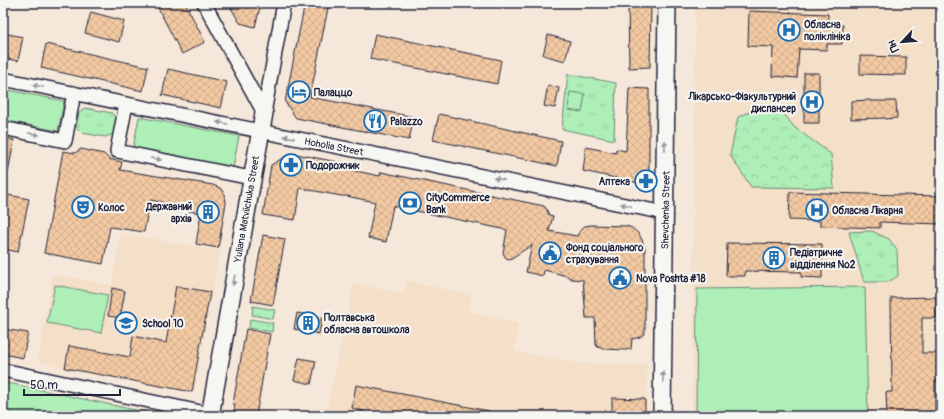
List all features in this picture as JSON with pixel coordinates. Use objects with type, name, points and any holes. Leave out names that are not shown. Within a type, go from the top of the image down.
[{"type":"street","points":[[204,3],[264,113]]},
{"type":"street","name":"Yuliana Matviichuka Street","points":[[210,415],[251,178],[284,3]]},
{"type":"street","name":"Shevchenka Street","points":[[662,416],[667,3]]},
{"type":"street","name":"Hoholia Street","points":[[3,79],[664,213]]},
{"type":"street","points":[[3,128],[65,141],[74,93]]},
{"type":"street","points":[[126,104],[117,151],[251,178]]},
{"type":"street","points":[[3,370],[210,415]]},
{"type":"shaded area","name":"Обласна Лікарня","points":[[695,3],[941,3],[941,416],[692,416]]},
{"type":"shaded area","name":"School 10","points":[[121,233],[220,251],[194,393],[64,369],[64,367],[38,361],[53,274],[112,285]]},
{"type":"shaded area","points":[[407,281],[472,295],[468,312],[518,323],[515,351],[578,363],[647,364],[646,416],[325,416],[354,283],[403,294]]},
{"type":"green space","points":[[568,74],[616,83],[614,140],[562,129]]},
{"type":"green space","points":[[3,89],[64,101],[58,131],[3,120]]},
{"type":"green space","points":[[570,92],[585,94],[582,112],[568,110]]},
{"type":"green space","points":[[760,107],[781,110],[794,127],[831,154],[834,188],[751,187],[730,155],[738,117]]},
{"type":"green space","points":[[85,108],[112,113],[116,119],[114,134],[105,137],[82,133],[76,127],[79,113]]},
{"type":"green space","points":[[139,117],[239,136],[233,168],[133,148]]},
{"type":"green space","points":[[872,231],[889,239],[897,250],[898,276],[888,282],[864,282],[849,232]]},
{"type":"green space","points":[[55,285],[108,295],[101,333],[47,323]]},
{"type":"green space","points":[[865,287],[868,416],[696,416],[697,289]]},
{"type":"green space","points":[[253,306],[275,310],[273,319],[252,315]]},
{"type":"green space","points":[[250,319],[273,323],[272,332],[249,328]]},
{"type":"green space","points":[[3,382],[164,416],[22,416],[3,412]]},
{"type":"building","points":[[167,3],[185,3],[205,42],[182,54],[158,8]]},
{"type":"building","points":[[228,3],[261,3],[255,27],[240,23]]},
{"type":"building","points":[[305,3],[329,3],[310,97],[414,117],[409,140],[296,118],[285,102]]},
{"type":"building","points":[[628,3],[651,3],[650,67],[629,68]]},
{"type":"building","points":[[749,11],[828,14],[828,25],[843,25],[842,44],[827,44],[827,50],[799,49],[797,78],[772,76],[773,47],[748,46]]},
{"type":"building","points":[[91,12],[124,21],[119,42],[85,33]]},
{"type":"building","points":[[3,33],[23,37],[18,61],[3,58]]},
{"type":"building","points":[[375,34],[501,60],[497,84],[370,59]]},
{"type":"building","points":[[548,35],[570,41],[565,61],[543,55]]},
{"type":"building","points":[[46,44],[148,67],[143,91],[41,68]]},
{"type":"building","points":[[860,56],[906,57],[906,75],[860,74]]},
{"type":"building","points":[[168,69],[227,82],[221,108],[162,95]]},
{"type":"building","name":"Лікарсько-Фізкультурний диспансер","points":[[804,73],[819,73],[819,123],[804,123]]},
{"type":"building","points":[[548,85],[559,88],[555,108],[544,106]]},
{"type":"building","points":[[629,88],[649,89],[649,180],[644,184],[583,171],[586,147],[616,153],[616,149],[626,151]]},
{"type":"building","points":[[851,101],[896,101],[897,118],[851,119]]},
{"type":"building","points":[[439,114],[561,141],[557,166],[433,140]]},
{"type":"building","points":[[3,137],[14,140],[8,173],[3,173]]},
{"type":"building","points":[[81,149],[104,154],[109,159],[122,162],[120,170],[213,185],[220,188],[225,194],[226,203],[218,248],[196,244],[201,213],[183,210],[183,206],[150,200],[144,232],[110,227],[103,264],[44,253],[63,151],[75,153]]},
{"type":"building","points":[[291,153],[348,164],[351,170],[380,176],[381,172],[544,206],[549,215],[553,216],[549,231],[577,236],[581,229],[585,226],[591,225],[627,226],[632,228],[639,234],[645,248],[644,334],[640,337],[632,339],[631,349],[603,349],[598,347],[596,345],[595,318],[586,318],[583,280],[572,279],[567,276],[544,270],[543,276],[526,272],[532,245],[510,259],[506,258],[503,253],[507,230],[393,206],[386,242],[368,238],[375,202],[300,188],[295,220],[263,215],[271,165]]},
{"type":"building","points":[[790,192],[941,196],[941,224],[880,222],[880,228],[820,226],[820,221],[789,220]]},
{"type":"building","points":[[3,194],[29,199],[18,252],[3,249]]},
{"type":"building","points":[[263,235],[285,239],[273,305],[251,301]]},
{"type":"building","name":"Педіатричне відділення №2","points":[[727,243],[822,244],[822,278],[801,277],[801,272],[745,271],[745,276],[726,276]]},
{"type":"building","points":[[176,286],[210,292],[192,392],[65,368],[69,346],[130,357],[133,336],[166,343]]},
{"type":"building","points":[[112,288],[125,291],[120,318],[108,316]]},
{"type":"building","points":[[936,297],[936,318],[922,318],[922,353],[941,353],[941,381],[935,381],[935,416],[887,416],[886,392],[892,392],[891,298]]},
{"type":"building","name":"Полтавська обласна автошкола","points":[[297,313],[322,317],[319,334],[294,329]]},
{"type":"building","points":[[3,329],[28,333],[23,358],[3,354]]},
{"type":"building","points":[[246,329],[270,334],[256,416],[233,416],[235,405],[233,404]]},
{"type":"building","points":[[299,358],[316,361],[311,384],[294,380]]},
{"type":"building","points":[[356,385],[489,411],[488,416],[362,416],[363,411],[352,408]]},
{"type":"building","points":[[612,398],[645,399],[645,416],[612,416]]},
{"type":"place","name":"Обласна поліклініка","points":[[789,30]]},
{"type":"place","name":"Палаццо","points":[[299,92]]},
{"type":"place","name":"Лікарсько-Фізкультурний диспансер","points":[[812,102]]},
{"type":"place","name":"Palazzo","points":[[375,121]]},
{"type":"place","name":"Подорожник","points":[[291,165]]},
{"type":"place","name":"Аптека","points":[[646,181]]},
{"type":"place","name":"CityCommerce Bank","points":[[410,203]]},
{"type":"place","name":"Колос","points":[[83,207]]},
{"type":"place","name":"Обласна Лікарня","points":[[817,210]]},
{"type":"place","name":"Державний архів","points":[[208,212]]},
{"type":"place","name":"Фонд соціального страхування","points":[[550,253]]},
{"type":"place","name":"Педіатричне відділення №2","points":[[774,258]]},
{"type":"place","name":"Nova Poshta #18","points":[[620,278]]},
{"type":"place","name":"School 10","points":[[126,323]]},
{"type":"place","name":"Полтавська обласна автошкола","points":[[308,323]]}]
